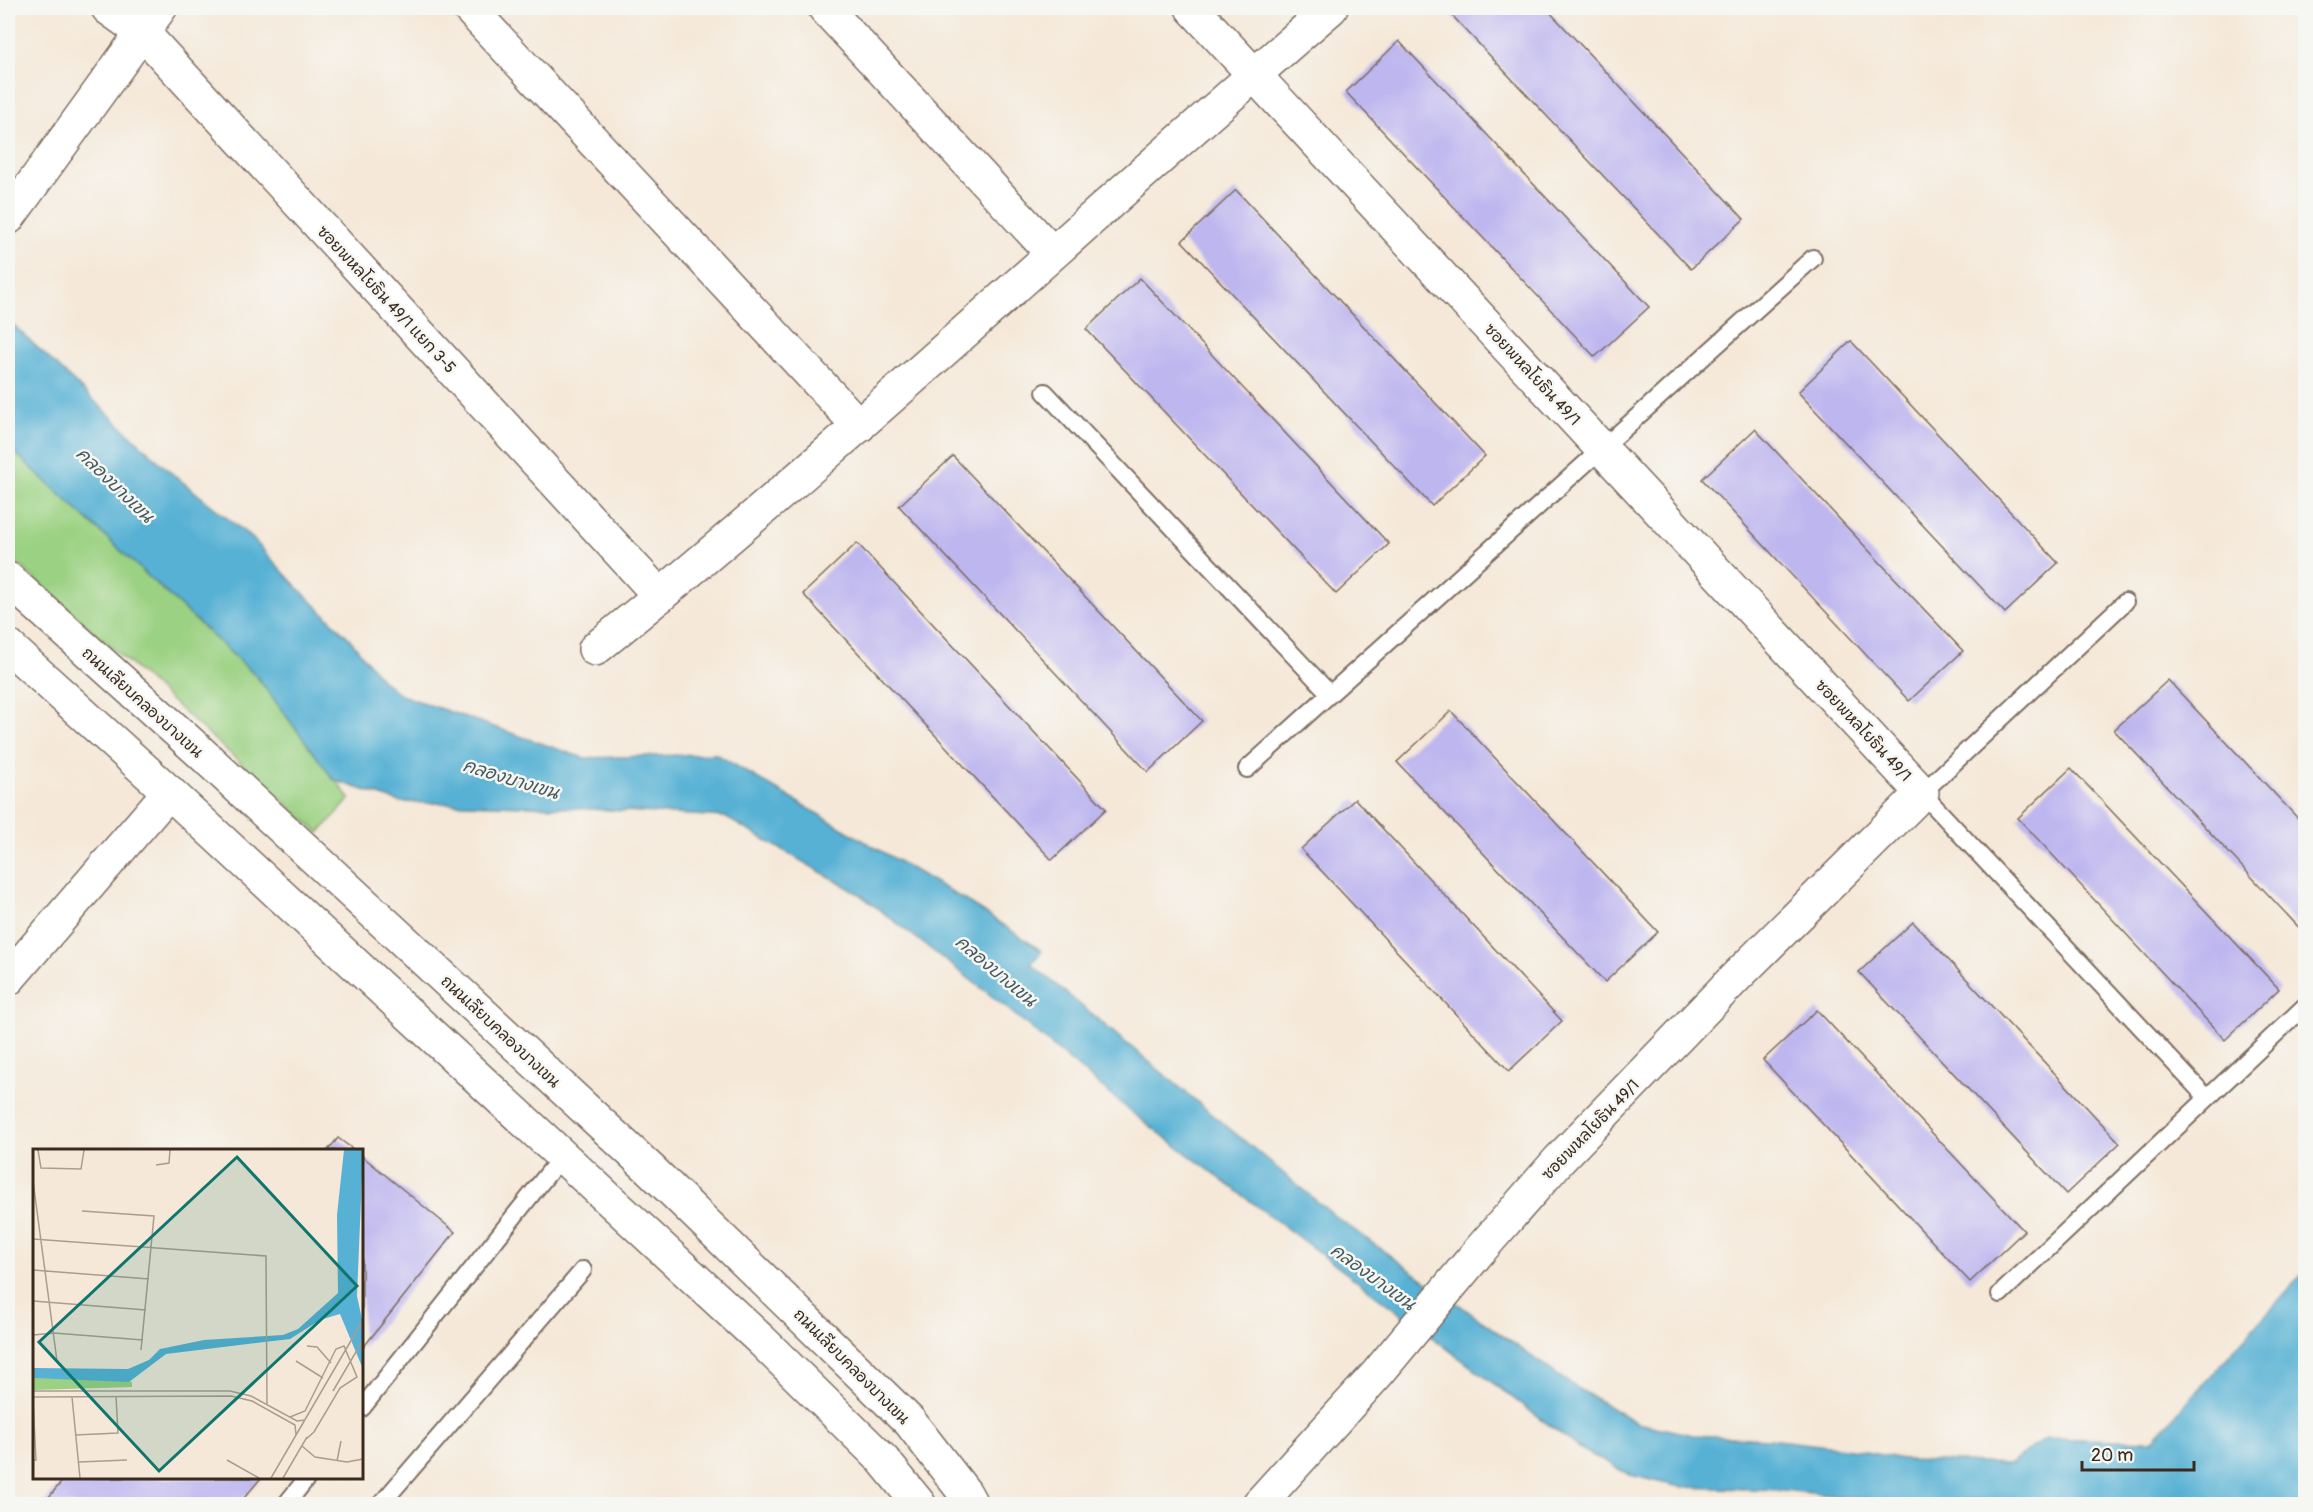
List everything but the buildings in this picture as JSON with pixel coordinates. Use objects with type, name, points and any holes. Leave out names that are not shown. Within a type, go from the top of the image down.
[{"type":"street","name":"ซอยพหลโยธิน 49/1 แยก 3-5","points":[[108,8],[152,20],[660,596]]},
{"type":"street","points":[[469,8],[859,426]]},
{"type":"street","points":[[825,8],[1052,253]]},
{"type":"street","name":"ซอยพหลโยธิน 49/1","points":[[1192,8],[1922,793],[1735,978],[1567,1151],[1480,1250],[1377,1374],[1259,1504]]},
{"type":"street","points":[[595,649],[859,426],[1331,8]]},
{"type":"street","points":[[8,218],[152,20]]},
{"type":"street","name":"ถนนเลียบคลองบางเขน","points":[[8,579],[207,759],[651,1170],[909,1422],[965,1493],[971,1504]]},
{"type":"street","points":[[8,646],[761,1340],[883,1460],[919,1504]]},
{"type":"street","points":[[8,979],[169,792]]},
{"type":"lane","points":[[1247,769],[1813,258]]},
{"type":"lane","points":[[1045,392],[1330,694]]},
{"type":"lane","points":[[2125,602],[1922,793],[2207,1098]]},
{"type":"lane","points":[[2000,1294],[2306,1005]]},
{"type":"lane","points":[[363,1407],[562,1156]]},
{"type":"lane","points":[[381,1504],[583,1270]]},
{"type":"lane","points":[[286,1504],[306,1479]]},
{"type":"green space","points":[[8,446],[258,678],[350,799],[319,833],[8,555]]},
{"type":"water","name":"คลองบางเขน","points":[[8,320],[169,471],[252,538],[296,586],[349,638],[381,679],[401,695],[584,758],[716,754],[968,902],[1042,951],[1031,964],[1336,1217],[1569,1383],[1637,1423],[1693,1435],[1769,1439],[1844,1448],[1908,1460],[2010,1464],[2046,1438],[2152,1441],[2305,1271],[2305,1504],[1893,1504],[1783,1490],[1681,1487],[1630,1475],[1581,1449],[1134,1114],[1002,1004],[859,894],[725,817],[556,807],[400,802],[334,780],[258,678],[8,446]]}]
